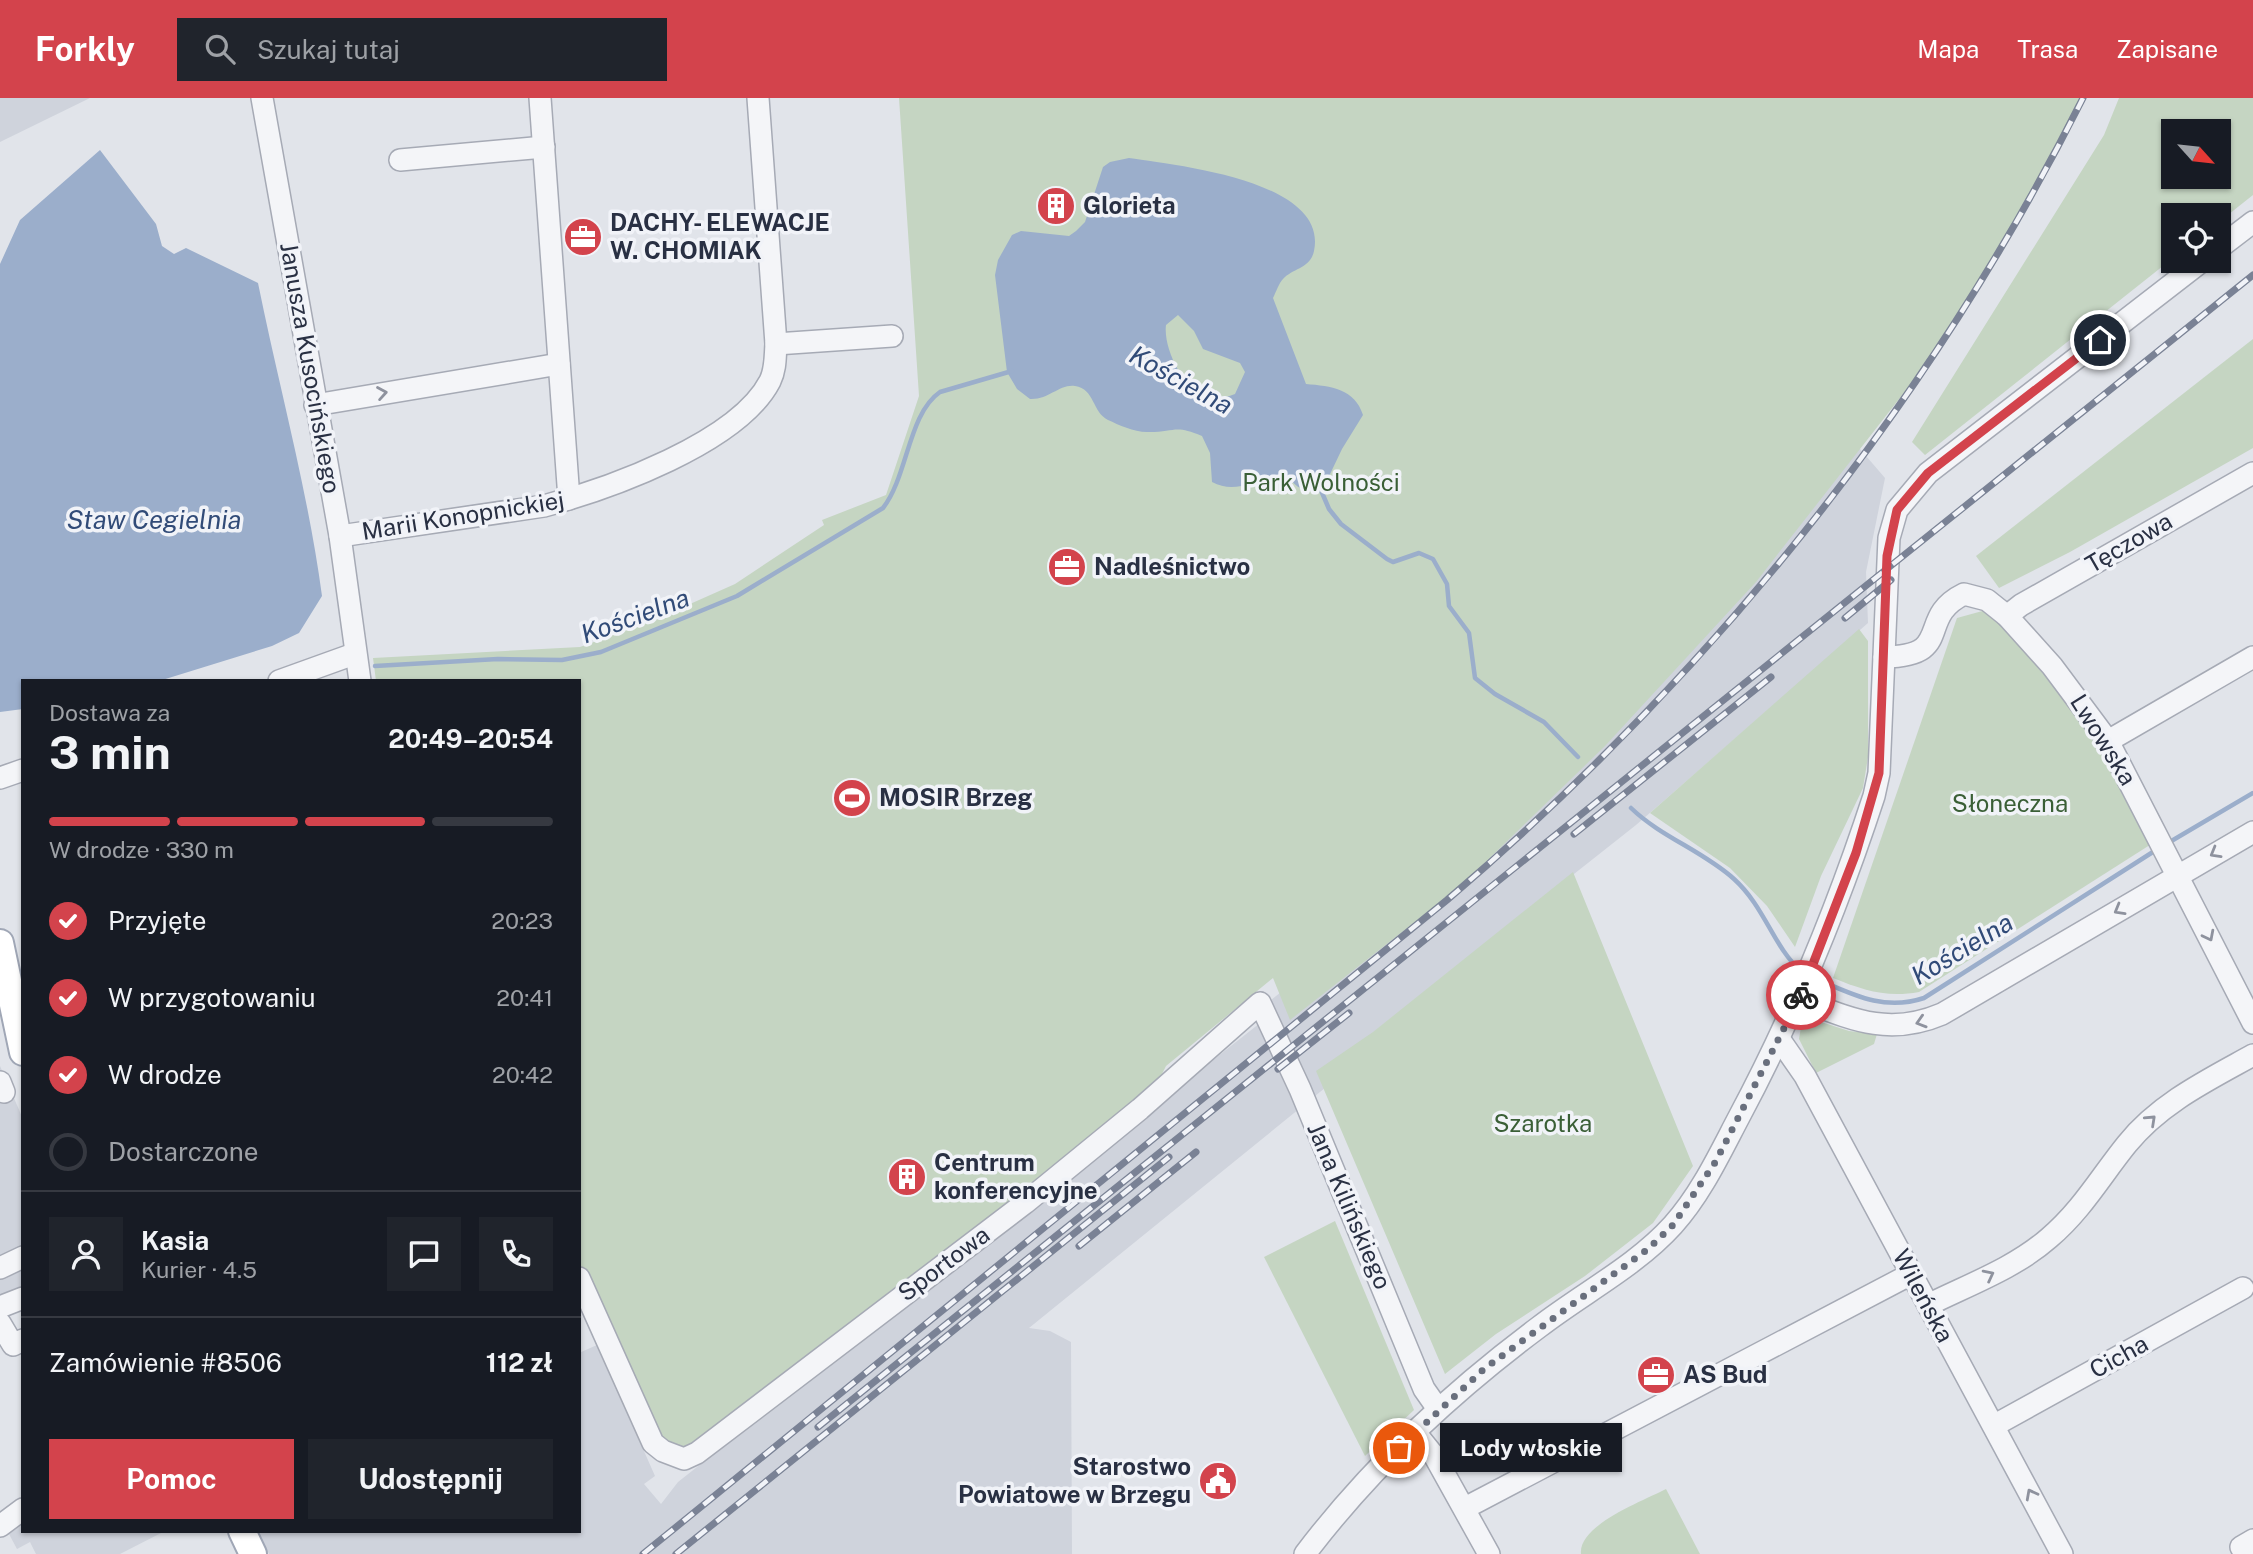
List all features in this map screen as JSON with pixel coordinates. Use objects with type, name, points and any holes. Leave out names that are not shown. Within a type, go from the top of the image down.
[{"type":"main road","points":[[0,934],[21,992]]},
{"type":"main road","points":[[0,943],[21,1043]]},
{"type":"main road","points":[[243,1533],[253,1554]]},
{"type":"street","name":"Janusza Kusocińskiego","points":[[262,98],[340,536],[354,654],[360,679]]},
{"type":"street","points":[[540,98],[569,499]]},
{"type":"street","name":"Marii Konopnickiej","points":[[340,536],[544,506],[569,499],[649,469],[698,444],[744,414],[774,372],[776,344],[758,98]]},
{"type":"street","points":[[400,160],[544,147]]},
{"type":"street","points":[[2231,239],[2253,222]]},
{"type":"street","points":[[1305,1554],[1347,1503],[1438,1409],[1532,1332],[1648,1249],[1673,1225],[1716,1161],[1780,1040],[1806,982],[1874,796],[1879,773],[1889,538],[1897,510],[1914,486],[2187,273]]},
{"type":"street","points":[[776,344],[892,335]]},
{"type":"street","points":[[315,405],[559,364]]},
{"type":"street","name":"Tęczowa","points":[[2007,616],[2021,604],[2253,473]]},
{"type":"street","name":"Lwowska","points":[[1884,657],[1911,656],[1921,652],[1928,644],[1945,607],[1965,594],[1987,600],[2007,616],[2060,675],[2108,741],[2253,1023]]},
{"type":"street","points":[[285,679],[354,654]]},
{"type":"street","points":[[2108,741],[2253,657]]},
{"type":"street","points":[[0,778],[21,771]]},
{"type":"street","points":[[1806,982],[1863,1022],[1905,1026],[1922,1023],[1954,1007],[2253,832]]},
{"type":"street","name":"Jana Kilińskiego","points":[[1260,1003],[1300,1089],[1424,1389],[1438,1409]]},
{"type":"street","name":"Sportowa","points":[[581,1282],[653,1443],[663,1451],[684,1459],[697,1453],[1025,1203],[1140,1109],[1260,1003]]},
{"type":"street","name":"Wileńska","points":[[1780,1040],[1805,1076],[2063,1554]]},
{"type":"street","points":[[1928,1305],[1996,1272],[2047,1240],[2089,1199],[2127,1144],[2147,1123],[2186,1093],[2253,1055]]},
{"type":"street","points":[[0,1268],[21,1258]]},
{"type":"street","points":[[1465,1508],[1911,1273]]},
{"type":"street","name":"Cicha","points":[[1994,1425],[2243,1288]]},
{"type":"street","points":[[0,1307],[21,1299]]},
{"type":"street","points":[[0,1323],[13,1345],[21,1341]]},
{"type":"street","points":[[1415,1431],[1435,1457],[1489,1554]]},
{"type":"street","points":[[0,1526],[21,1510]]},
{"type":"street","points":[[2245,1554],[2242,1547],[2253,1541]]},
{"type":"shaded area","points":[[0,98],[90,98],[0,142]]},
{"type":"shaded area","points":[[1848,435],[1885,478],[1866,572],[1868,623],[1636,825],[1374,1032],[1378,1045],[1029,1328],[1050,1331],[1071,1342],[1072,1554],[269,1554],[259,1533],[581,1533],[581,1352],[597,1345],[655,1476],[644,1484],[661,1504],[678,1482],[1274,1012],[1271,1000],[1448,860]]},
{"type":"shaded area","points":[[0,1066],[21,1114],[21,1292],[0,1302]]},
{"type":"shaded area","points":[[21,1525],[21,1533],[161,1533],[120,1554],[36,1554],[30,1542],[17,1549],[9,1534]]},
{"type":"green space","name":"Park Wolności","points":[[899,98],[2082,98],[2007,241],[1921,371],[1756,582],[1605,746],[1462,885],[1290,1020],[1273,978],[1166,1066],[1156,1086],[684,1459],[663,1451],[581,1282],[581,679],[376,679],[373,658],[580,647],[654,620],[735,584],[824,525],[822,520],[886,495],[919,396]]},
{"type":"green space","points":[[2119,98],[2253,98],[2253,195],[2231,212],[2231,203],[2161,203],[2161,268],[1925,455],[1912,442],[2104,135]]},
{"type":"green space","points":[[2253,339],[2253,448],[2070,552],[1999,588],[1976,556]]},
{"type":"green space","name":"Słoneczna","points":[[1986,610],[2066,691],[2102,741],[2153,843],[1919,992],[1875,992],[1833,978],[1957,618]]},
{"type":"green space","points":[[1859,629],[1868,641],[1868,757],[1863,788],[1821,876],[1795,947],[1767,906],[1730,868],[1650,813]]},
{"type":"green space","name":"Szarotka","points":[[1573,872],[1693,1166],[1653,1223],[1585,1276],[1496,1334],[1445,1374],[1316,1071],[1373,1032]]},
{"type":"green space","points":[[1815,1020],[1849,1031],[1877,1034],[1874,1044],[1816,1073],[1799,1039],[1801,1027]]},
{"type":"green space","points":[[1335,1221],[1414,1410],[1365,1456],[1264,1257]]},
{"type":"green space","points":[[1666,1489],[1700,1554],[1581,1554],[1583,1543],[1601,1524],[1628,1507]]},
{"type":"water","name":"Staw Cegielnia","points":[[100,150],[156,224],[162,246],[174,254],[186,248],[258,283],[301,478],[322,596],[299,633],[272,646],[165,679],[21,679],[21,709],[0,712],[0,264],[20,220]]},
{"type":"water","points":[[1129,158],[1244,180],[1274,192],[1298,208],[1312,227],[1312,257],[1305,265],[1283,279],[1273,298],[1306,384],[1341,390],[1354,399],[1363,415],[1342,449],[1322,491],[1302,489],[1284,478],[1238,486],[1221,486],[1212,482],[1210,453],[1202,436],[1180,429],[1144,432],[1122,426],[1103,416],[1086,391],[1075,386],[1064,387],[1037,399],[1030,399],[1017,389],[1007,372],[995,275],[998,260],[1012,235],[1021,231],[1069,236],[1076,231],[1085,222],[1103,167],[1110,162]],"holes":[[[1178,315],[1194,331],[1203,349],[1240,363],[1245,372],[1235,394],[1218,398],[1199,394],[1176,367],[1168,345],[1166,325]]]},
{"type":"waterway","name":"Kościelna","points":[[375,666],[498,659],[562,660],[601,652],[737,596],[883,508],[898,479],[921,415],[929,402],[940,392],[1012,371]]},
{"type":"waterway","name":"Kościelna","points":[[1320,488],[1329,509],[1341,524],[1387,559],[1393,562],[1419,553],[1433,559],[1447,584],[1449,606],[1469,633],[1475,678],[1495,694],[1544,722],[1578,757]]},
{"type":"waterway","name":"Kościelna","points":[[2168,843],[2253,793]]},
{"type":"waterway","name":"Kościelna","points":[[1631,808],[1734,879],[1754,902],[1784,951],[1801,971]]},
{"type":"waterway","name":"Kościelna","points":[[1812,977],[1880,1002],[1909,1002],[1924,998],[2156,850]]},
{"type":"railway","points":[[643,1554],[1447,900],[1543,814],[1635,724],[1723,629],[1805,531],[1883,428],[1955,322],[2022,212],[2083,98]]},
{"type":"railway","points":[[818,1427],[2253,275]]},
{"type":"railway","points":[[1845,618],[1891,580]]},
{"type":"railway","points":[[1574,834],[1771,677]]},
{"type":"railway","points":[[1278,1069],[1349,1013]]},
{"type":"railway","points":[[1079,1246],[1196,1152]]},
{"type":"railway","points":[[676,1554],[1169,1157]]},
{"type":"way so far","points":[[1399,1448],[1484,1369],[1648,1249],[1673,1225],[1716,1161],[1765,1070],[1801,995]]},
{"type":"place","name":"Glorieta","points":[[1056,206]]},
{"type":"place","name":"DACHY- ELEWACJE W. CHOMIAK","points":[[583,237]]},
{"type":"place","name":"Nadleśnictwo","points":[[1067,567]]},
{"type":"place","name":"MOSIR Brzeg","points":[[852,798]]},
{"type":"place","name":"Centrum konferencyjne","points":[[907,1177]]},
{"type":"place","name":"AS Bud","points":[[1656,1375]]},
{"type":"place","name":"Lody włoskie","points":[[1399,1448]]},
{"type":"place","name":"Starostwo Powiatowe w Brzegu","points":[[1218,1481]]},
{"type":"route","points":[[1801,995],[1856,853],[1879,773],[1887,556],[1897,510],[1914,486],[1928,473],[2100,340]]}]
